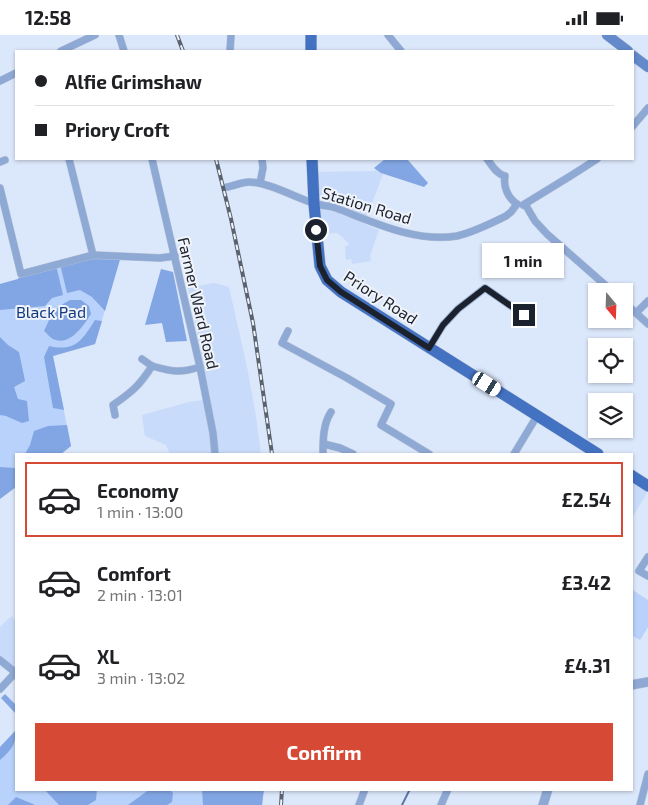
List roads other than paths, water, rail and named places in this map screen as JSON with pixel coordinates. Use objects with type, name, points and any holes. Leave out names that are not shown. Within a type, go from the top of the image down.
[{"type":"main road","points":[[310,35],[311,50]]},
{"type":"main road","points":[[611,36],[627,50]]},
{"type":"main road","points":[[634,56],[648,67]]},
{"type":"main road","name":"Priory Road","points":[[312,160],[318,250],[322,270],[327,280],[429,348],[596,453]]},
{"type":"main road","points":[[633,476],[648,486]]},
{"type":"street","points":[[63,50],[96,35]]},
{"type":"street","points":[[119,35],[124,50]]},
{"type":"street","points":[[230,50],[231,35]]},
{"type":"street","points":[[388,35],[400,50]]},
{"type":"street","points":[[0,81],[15,74]]},
{"type":"street","points":[[634,125],[648,109]]},
{"type":"street","points":[[69,160],[93,255]]},
{"type":"street","name":"Farmer Ward Road","points":[[152,160],[214,433],[214,453]]},
{"type":"street","points":[[227,187],[248,182],[260,183],[263,168],[262,160]]},
{"type":"street","points":[[488,160],[500,175],[504,176],[505,188],[511,199],[521,205],[595,160]]},
{"type":"street","name":"Station Road","points":[[260,183],[314,204],[327,205],[371,223],[412,234],[440,237],[456,236],[490,224],[506,216],[517,204]]},
{"type":"street","points":[[0,188],[21,274],[93,255],[160,258],[175,256]]},
{"type":"street","points":[[525,204],[535,221],[547,234],[603,283]]},
{"type":"street","points":[[429,348],[443,325],[453,314],[485,288],[524,315]]},
{"type":"street","points":[[636,313],[648,301]]},
{"type":"street","points":[[633,310],[648,324]]},
{"type":"street","points":[[288,331],[282,343],[391,404],[381,425],[427,453]]},
{"type":"street","points":[[142,359],[152,366],[177,371],[200,367]]},
{"type":"street","points":[[115,415],[112,403],[127,396],[138,386],[152,366]]},
{"type":"street","points":[[323,453],[325,426],[331,412]]},
{"type":"street","points":[[515,453],[537,416]]},
{"type":"street","points":[[324,444],[351,453]]},
{"type":"street","points":[[648,557],[639,571],[648,576]]},
{"type":"street","points":[[0,660],[15,672]]},
{"type":"street","points":[[0,689],[15,674]]},
{"type":"street","points":[[633,685],[648,682]]},
{"type":"street","points":[[640,805],[648,774]]},
{"type":"street","points":[[359,805],[364,791]]},
{"type":"street","points":[[441,805],[447,791]]},
{"type":"street","points":[[543,805],[547,791]]},
{"type":"waterway","points":[[402,805],[409,791]]},
{"type":"railway","points":[[177,35],[183,50]]},
{"type":"railway","points":[[216,160],[253,323],[272,453]]},
{"type":"railway","points":[[281,805],[282,791]]},
{"type":"park label","name":"Black Pad","points":[[51,311]]}]
